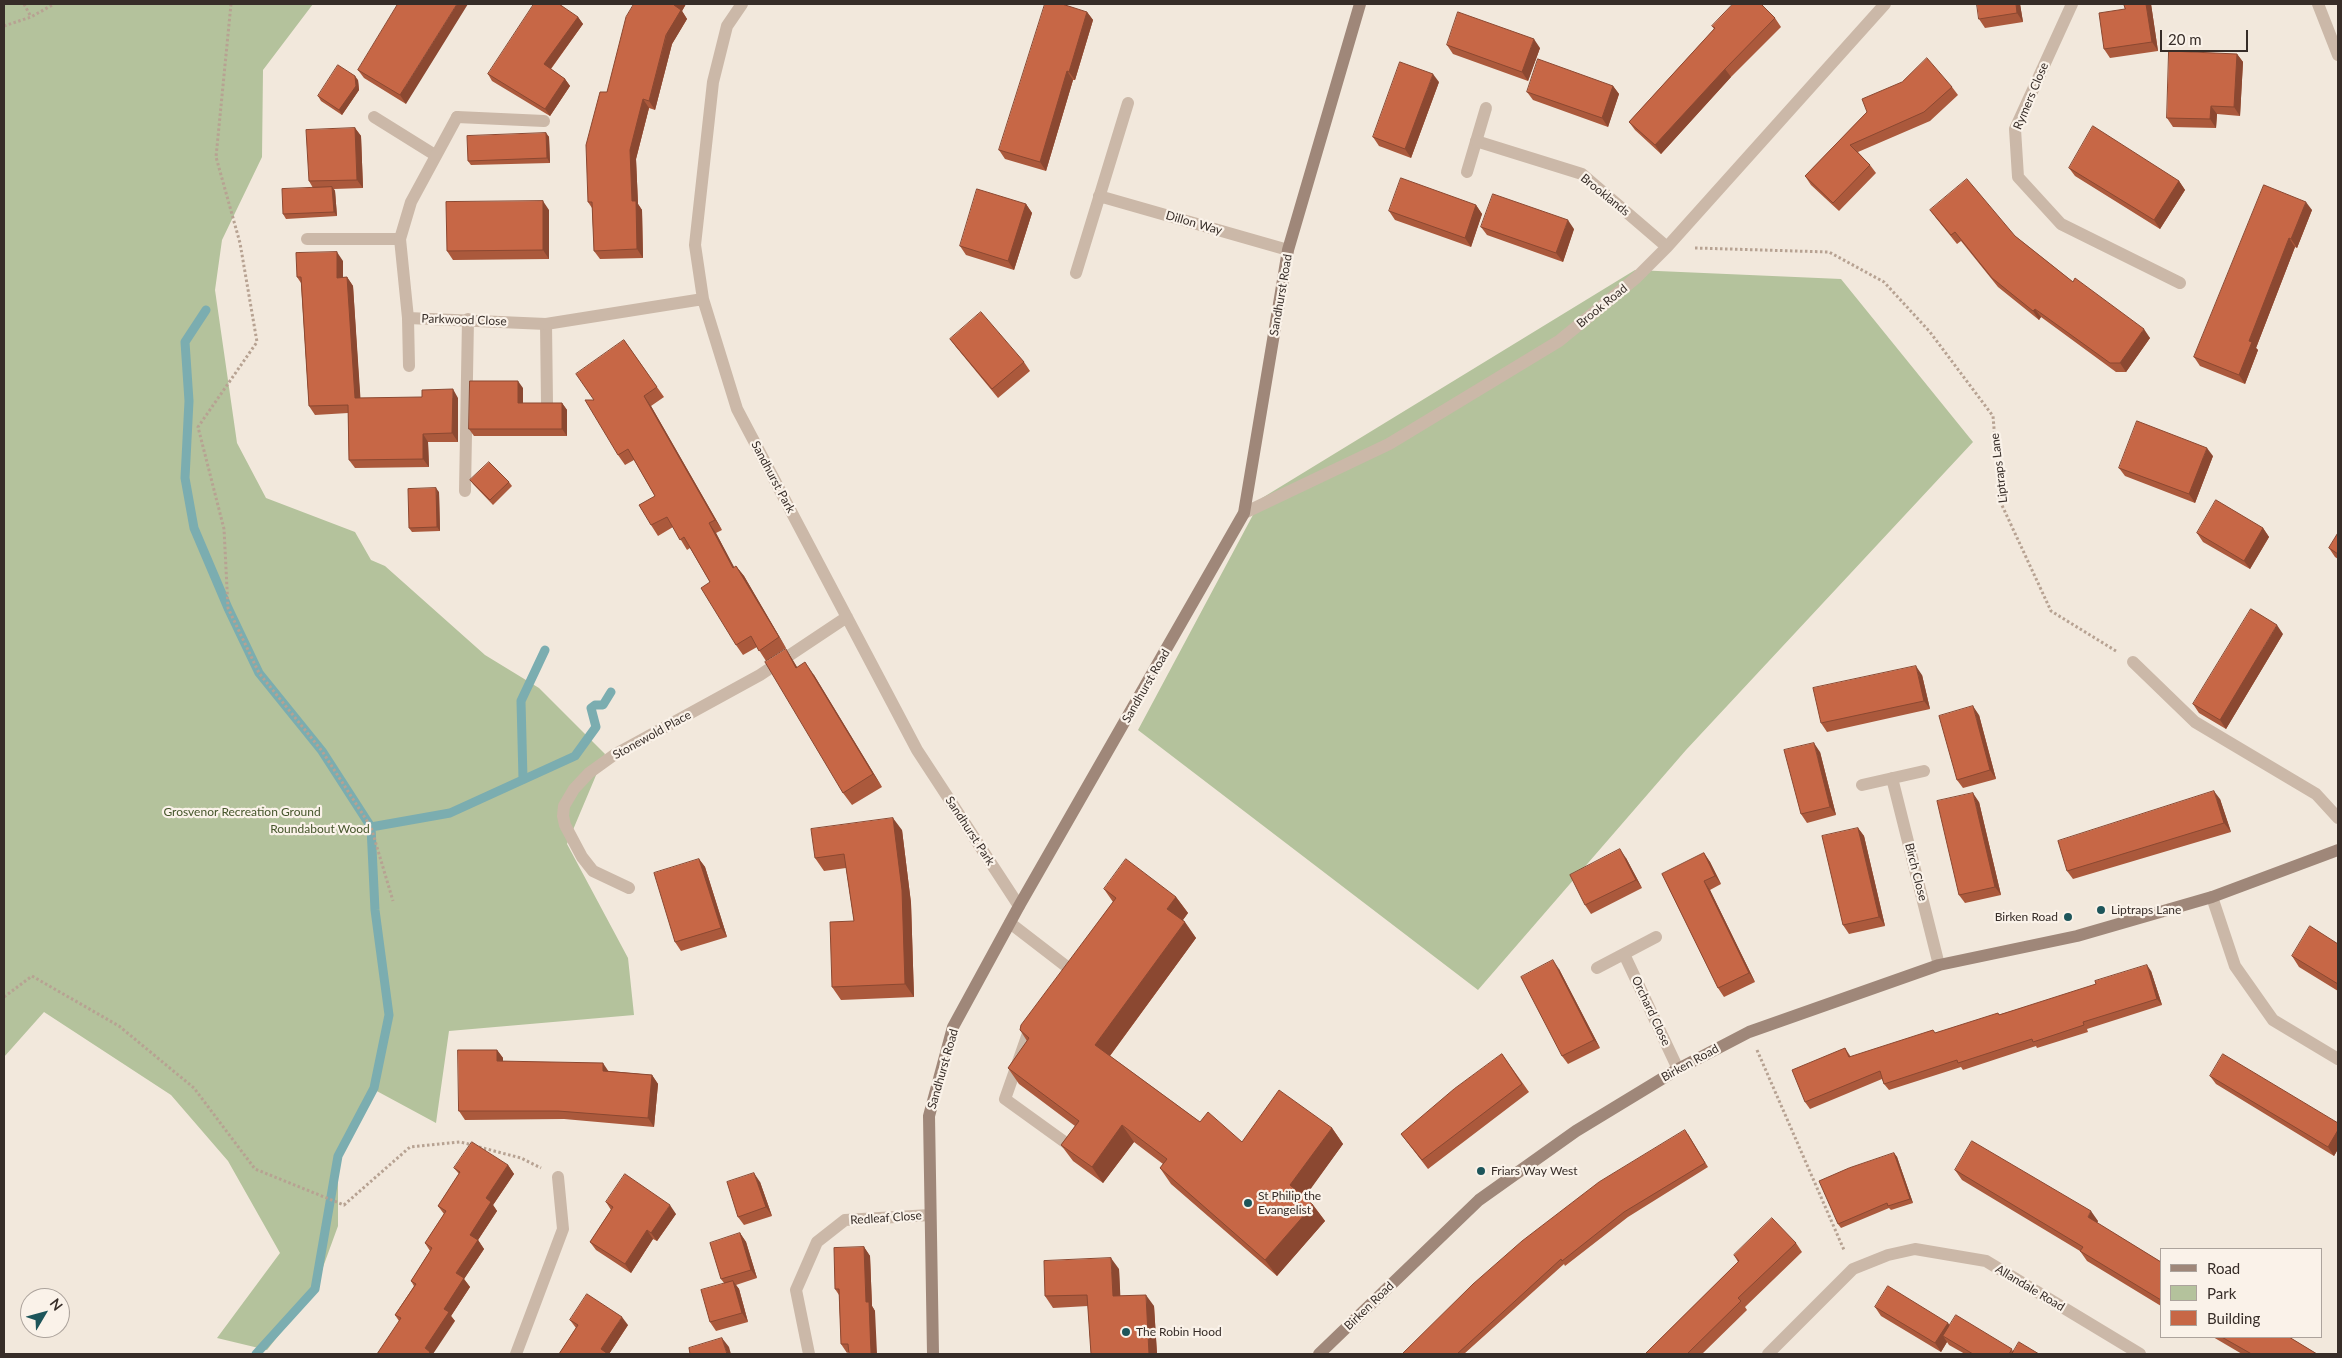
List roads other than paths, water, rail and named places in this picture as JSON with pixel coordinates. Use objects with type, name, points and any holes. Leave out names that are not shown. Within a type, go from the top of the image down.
[{"type":"street","name":"Sandhurst Park","points":[[742,4],[727,26],[714,82],[695,245],[702,299],[737,409],[917,750],[1019,906]]},
{"type":"street","name":"Sandhurst Road","points":[[933,1354],[929,1116],[953,1027],[1019,906],[1244,513],[1288,250],[1360,4]]},
{"type":"street","name":"Brook Road","points":[[1244,513],[1390,444],[1559,341],[1636,278],[1667,247],[1885,4]]},
{"type":"street","name":"Rymers Close","points":[[2072,4],[2015,129],[2018,177],[2062,224],[2180,283]]},
{"type":"street","points":[[2318,4],[2338,55]]},
{"type":"street","points":[[1076,272],[1128,103]]},
{"type":"street","points":[[1467,172],[1486,108]]},
{"type":"street","points":[[374,117],[435,155]]},
{"type":"street","name":"Parkwood Close","points":[[544,121],[456,117],[410,202],[400,239],[408,318],[468,319],[546,324],[702,299]]},
{"type":"street","name":"Brooklands","points":[[1476,141],[1582,174],[1667,247]]},
{"type":"street","name":"Dillon Way","points":[[1100,196],[1288,250]]},
{"type":"street","points":[[307,240],[400,239]]},
{"type":"street","points":[[408,318],[409,366]]},
{"type":"street","points":[[465,491],[468,319]]},
{"type":"street","points":[[546,324],[547,403]]},
{"type":"street","name":"Stonewold Place","points":[[629,888],[593,872],[582,856],[565,825],[563,816],[564,806],[574,789],[589,772],[614,755],[760,675],[846,617]]},
{"type":"street","points":[[2133,662],[2195,722],[2316,794],[2338,818]]},
{"type":"street","points":[[1862,785],[1924,771]]},
{"type":"street","name":"Birch Close","points":[[1892,778],[1939,965]]},
{"type":"street","name":"Birken Road","points":[[1319,1354],[1479,1200],[1576,1131],[1678,1069],[1749,1032],[1939,965],[2077,936],[2212,897],[2338,850]]},
{"type":"street","points":[[2212,897],[2235,966],[2273,1020],[2338,1059]]},
{"type":"street","points":[[1010,923],[1074,966],[1056,991]]},
{"type":"street","points":[[1596,968],[1656,937]]},
{"type":"street","name":"Orchard Close","points":[[1624,954],[1678,1069]]},
{"type":"street","points":[[1040,1013],[1029,1028],[1005,1099],[1066,1143]]},
{"type":"street","points":[[516,1354],[563,1229],[558,1177]]},
{"type":"street","name":"Redleaf Close","points":[[809,1354],[796,1290],[817,1242],[845,1220],[930,1214]]},
{"type":"street","name":"Allandale Road","points":[[1768,1354],[1852,1269],[1888,1255],[1915,1249],[1986,1261],[2140,1354]]},
{"type":"waterway","points":[[206,310],[185,342],[189,401],[185,478],[194,528],[228,608],[259,673],[322,751],[371,827],[375,910],[389,1015],[374,1088],[338,1156],[315,1289],[256,1354]]},
{"type":"waterway","points":[[523,779],[521,701],[545,650]]},
{"type":"waterway","points":[[371,827],[450,813],[575,756],[596,727],[591,708],[595,705],[603,705],[611,692]]},
{"type":"place","name":"Liptraps Lane","points":[[2101,910]]},
{"type":"place","name":"Birken Road","points":[[2068,917]]},
{"type":"place","name":"Friars Way West","points":[[1481,1171]]},
{"type":"place","name":"St Philip the Evangelist","points":[[1248,1203]]},
{"type":"place","name":"The Robin Hood","points":[[1126,1332]]},
{"type":"park label","name":"Grosvenor Recreation Ground","points":[[242,812]]},
{"type":"park label","name":"Roundabout Wood","points":[[320,829]]}]
